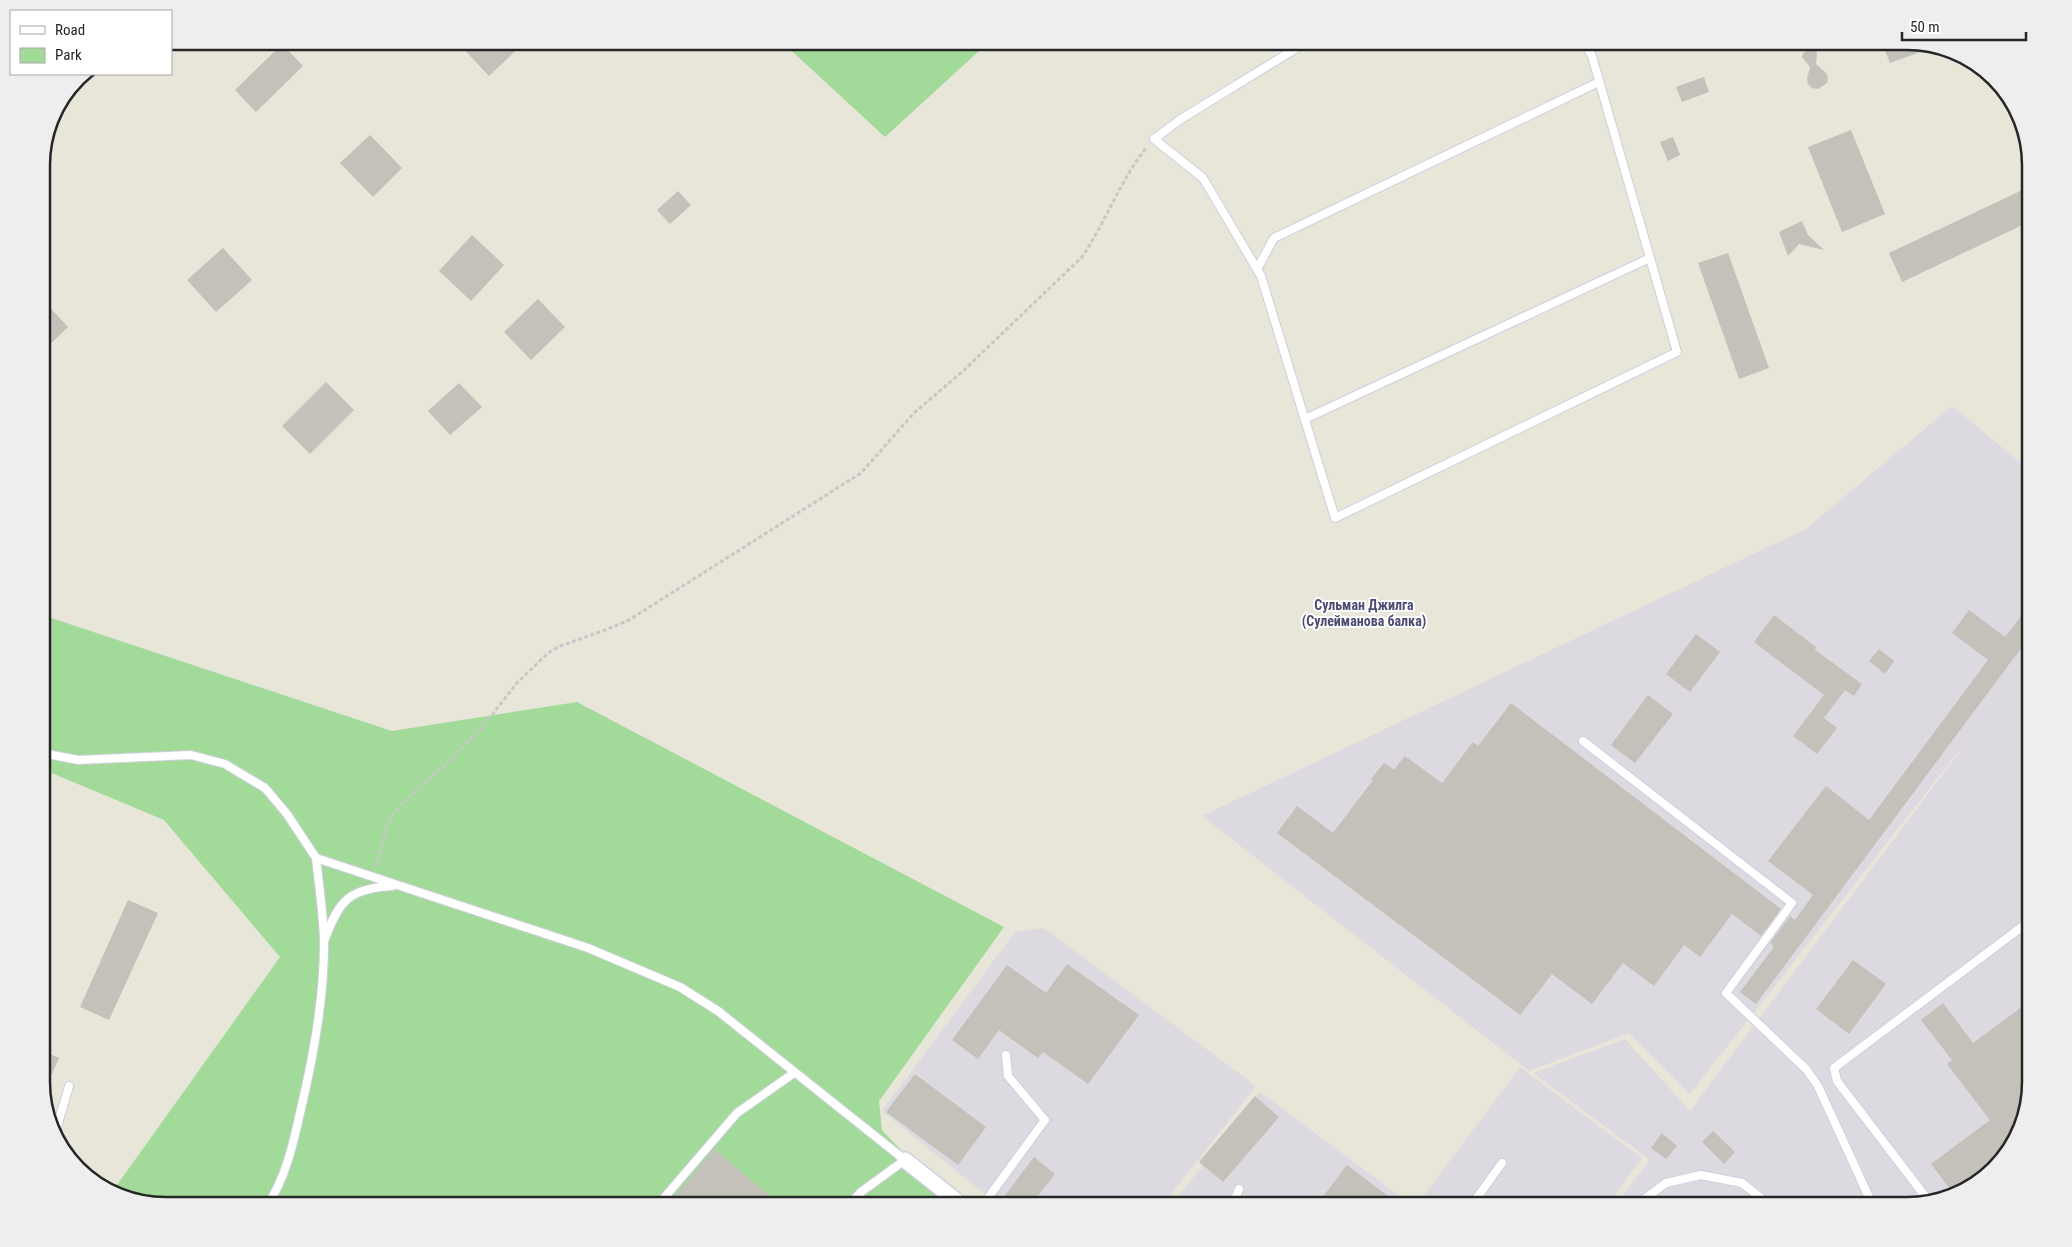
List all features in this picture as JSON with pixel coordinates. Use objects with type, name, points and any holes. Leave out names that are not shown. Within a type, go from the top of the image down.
[{"type":"street","points":[[906,1160],[952,1197]]},
{"type":"lane","points":[[1293,50],[1181,119],[1154,139],[1203,178],[1261,276],[1335,518],[1677,352],[1592,56],[1588,50]]},
{"type":"lane","points":[[1257,269],[1274,238],[1599,82]]},
{"type":"lane","points":[[1305,419],[1650,258]]},
{"type":"lane","points":[[1583,741],[1792,902],[1726,993],[1806,1069],[1818,1086],[1869,1197]]},
{"type":"lane","points":[[50,755],[78,760],[191,755],[225,764],[265,788],[287,814],[316,858],[324,944],[322,989],[309,1074],[291,1150],[272,1197]]},
{"type":"lane","points":[[316,858],[588,948],[680,988],[718,1011],[906,1160],[856,1197]]},
{"type":"lane","points":[[324,944],[334,914],[350,896],[372,887],[398,886]]},
{"type":"lane","points":[[1925,1195],[1837,1081],[1834,1068],[2022,927]]},
{"type":"lane","points":[[989,1197],[1045,1120],[1008,1076],[1006,1055]]},
{"type":"lane","points":[[665,1197],[737,1113],[794,1073]]},
{"type":"lane","points":[[58,1124],[69,1086]]},
{"type":"lane","points":[[1477,1197],[1502,1163]]},
{"type":"lane","points":[[1647,1197],[1666,1183],[1701,1176],[1742,1183],[1760,1197]]},
{"type":"lane","points":[[1236,1197],[1239,1189]]},
{"type":"path","points":[[373,878],[388,823],[398,808],[445,766],[482,728],[516,684],[548,654],[560,646],[629,620],[861,473],[914,414],[963,371],[1082,257],[1141,154],[1154,139]]},
{"type":"shaded area","points":[[1952,406],[2022,464],[2022,1082],[2018,1112],[2007,1140],[1988,1163],[1965,1182],[1937,1193],[1907,1197],[1622,1197],[1650,1160],[1533,1073],[1625,1039],[1690,1111],[1987,715],[1690,1094],[1629,1033],[1529,1071],[1202,816],[1806,529]]},
{"type":"shaded area","points":[[1044,928],[1256,1086],[1169,1197],[989,1197],[882,1111],[1015,932]]},
{"type":"shaded area","points":[[1520,1067],[1642,1158],[1613,1197],[1423,1197]]},
{"type":"shaded area","points":[[1260,1092],[1401,1197],[1178,1197]]},
{"type":"green space","points":[[791,50],[980,50],[885,137]]},
{"type":"green space","points":[[50,618],[392,731],[577,702],[1004,927],[879,1101],[882,1130],[945,1197],[165,1197],[135,1193],[116,1186],[280,957],[164,820],[50,772]]},
{"type":"building","points":[[276,50],[288,50],[303,66],[256,112],[235,90]]},
{"type":"building","points":[[464,50],[516,50],[489,76]]},
{"type":"building","points":[[1808,50],[1817,52],[1816,64],[1826,73],[1827,83],[1818,89],[1812,88],[1808,84],[1807,79],[1810,67],[1802,57],[1803,53]]},
{"type":"building","points":[[1885,50],[1923,51],[1890,63]]},
{"type":"building","points":[[1704,77],[1709,92],[1682,102],[1676,87]]},
{"type":"building","points":[[1851,130],[1885,214],[1842,232],[1808,147]]},
{"type":"building","points":[[370,135],[402,168],[373,197],[340,163]]},
{"type":"building","points":[[1673,137],[1680,155],[1668,161],[1660,142]]},
{"type":"building","points":[[2022,190],[2022,225],[1902,282],[1889,253]]},
{"type":"building","points":[[678,191],[691,205],[670,224],[657,210]]},
{"type":"building","points":[[1802,221],[1808,235],[1824,250],[1799,244],[1788,256],[1779,232]]},
{"type":"building","points":[[472,235],[504,265],[471,301],[439,271]]},
{"type":"building","points":[[223,248],[252,280],[216,312],[187,280]]},
{"type":"building","points":[[1728,253],[1769,368],[1739,379],[1698,263]]},
{"type":"building","points":[[538,299],[565,327],[531,360],[504,332]]},
{"type":"building","points":[[50,308],[68,327],[50,344]]},
{"type":"building","points":[[326,382],[354,410],[310,454],[282,426]]},
{"type":"building","points":[[459,383],[482,407],[450,435],[428,411]]},
{"type":"building","points":[[1969,610],[2005,637],[2022,615],[2022,647],[1756,1004],[1740,992],[1774,947],[1770,943],[1790,916],[1795,920],[1813,895],[1768,861],[1826,786],[1869,820],[1988,660],[1952,633]]},
{"type":"building","points":[[1774,615],[1816,647],[1815,650],[1862,684],[1854,696],[1845,690],[1824,718],[1837,728],[1817,754],[1793,736],[1824,695],[1754,642]]},
{"type":"building","points":[[1696,634],[1720,652],[1690,692],[1666,674]]},
{"type":"building","points":[[1879,649],[1894,661],[1885,674],[1869,661]]},
{"type":"building","points":[[1648,695],[1673,714],[1635,763],[1611,745]]},
{"type":"building","points":[[1511,703],[1781,909],[1761,936],[1732,914],[1700,957],[1684,945],[1654,986],[1623,963],[1592,1004],[1552,974],[1520,1015],[1277,833],[1297,806],[1333,833],[1384,763],[1394,770],[1405,756],[1442,783],[1473,742],[1478,746]]},
{"type":"building","points":[[128,900],[158,913],[109,1020],[80,1007]]},
{"type":"building","points":[[1853,960],[1886,984],[1849,1034],[1816,1009]]},
{"type":"building","points":[[1067,964],[1139,1015],[1088,1084],[1043,1052],[1038,1058],[999,1030],[978,1059],[952,1040],[1007,965],[1046,993]]},
{"type":"building","points":[[1943,1003],[1973,1043],[2022,1007],[2021,1097],[2013,1126],[2007,1140],[1988,1163],[1965,1182],[1950,1189],[1931,1164],[1990,1120],[1947,1064],[1952,1060],[1921,1020]]},
{"type":"building","points":[[50,1054],[59,1058],[50,1078]]},
{"type":"building","points":[[915,1074],[986,1127],[958,1165],[886,1112]]},
{"type":"building","points":[[1255,1096],[1279,1117],[1223,1182],[1199,1162]]},
{"type":"building","points":[[1713,1131],[1735,1152],[1724,1164],[1702,1142]]},
{"type":"building","points":[[1662,1133],[1677,1146],[1666,1159],[1651,1148]]},
{"type":"building","points":[[714,1149],[771,1197],[674,1197]]},
{"type":"building","points":[[1034,1157],[1055,1174],[1037,1197],[1004,1197]]},
{"type":"building","points":[[1347,1165],[1389,1197],[1323,1197]]},
{"type":"district","name":"Сульман Джилга (Сулейманова балка)","points":[[1364,614]]}]
